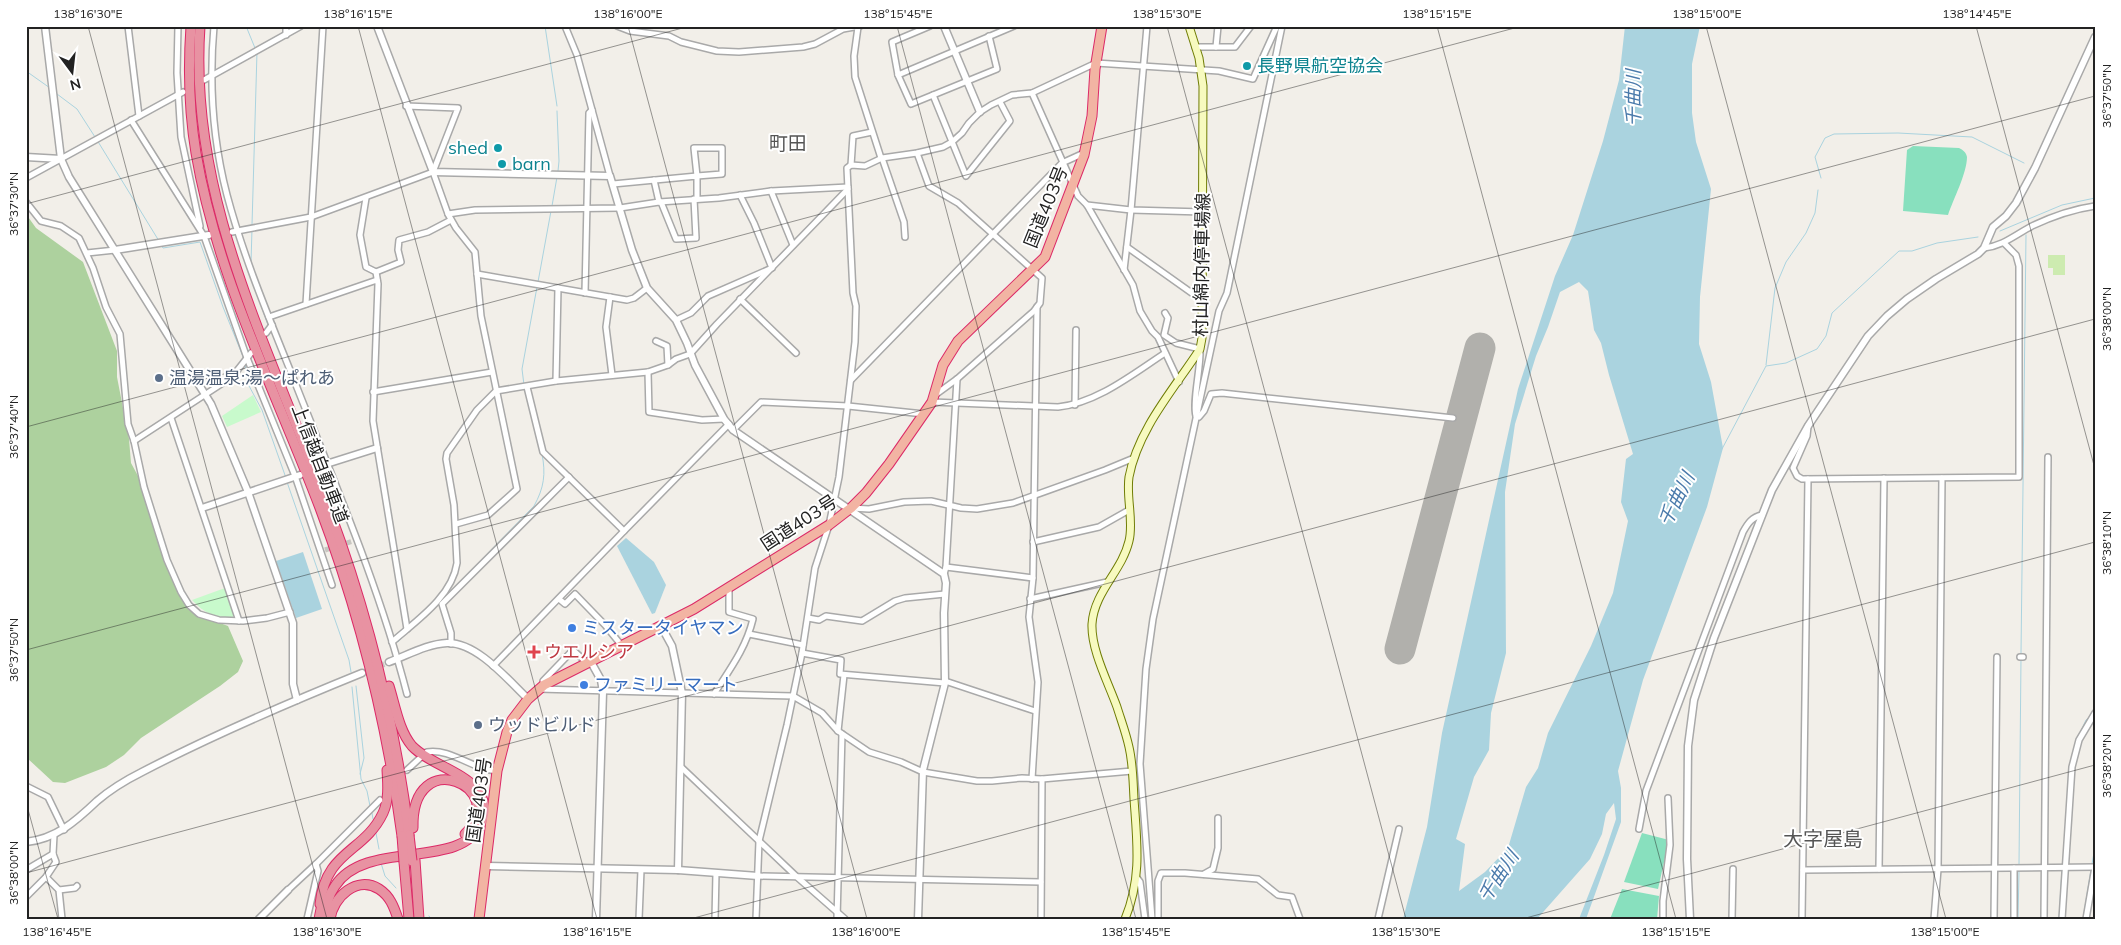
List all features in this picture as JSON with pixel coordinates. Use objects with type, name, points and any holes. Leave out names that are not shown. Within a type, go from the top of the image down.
[{"type":"highway","name":"上信越自動車道","points":[[191,26],[189,82],[192,120],[196,155],[212,223],[246,322],[333,544],[366,652],[408,835]]},
{"type":"highway","name":"上信越自動車道","points":[[200,26],[198,81],[201,118],[208,170],[221,221],[247,301],[328,506],[364,611],[392,725],[408,835]]},
{"type":"highway","name":"国道403号","points":[[478,919],[487,866],[498,771],[507,732],[512,720],[528,699],[542,687],[661,626],[729,587],[829,525],[851,508],[889,464],[933,399],[943,365],[958,341],[1045,257],[1074,184],[1084,153],[1092,116],[1096,63],[1102,26]]},
{"type":"highway","points":[[324,917],[330,894],[338,882],[353,868],[374,861],[456,846],[474,834],[483,817],[482,797],[471,782],[427,759],[409,742],[364,611]]},
{"type":"highway","points":[[324,917],[322,892],[329,872],[373,828],[383,812],[387,797],[386,755],[366,652]]},
{"type":"highway","points":[[324,917],[328,886],[339,873],[352,863],[373,856],[446,843],[465,834],[470,829],[476,817],[476,804],[472,793],[463,784],[451,780],[432,783],[422,792],[416,805],[408,835],[411,861],[418,919]]},
{"type":"highway","points":[[409,919],[411,861]]},
{"type":"highway","points":[[324,917],[343,893],[353,887],[365,885],[378,888],[388,897],[398,919]]},
{"type":"main road","name":"村山綿内停車場線","points":[[1125,919],[1137,878],[1138,862],[1130,748],[1101,665],[1092,624],[1094,612],[1107,582],[1125,553],[1129,540],[1129,479],[1134,458],[1141,440],[1157,412],[1200,349],[1202,338],[1202,70],[1189,26]]},
{"type":"street","points":[[45,26],[61,159],[69,177],[211,404],[248,492],[290,612],[294,632],[293,684],[297,700]]},
{"type":"street","points":[[128,26],[139,116]]},
{"type":"street","points":[[178,26],[180,137],[200,228]]},
{"type":"street","points":[[214,26],[211,76],[215,133],[235,232],[269,317],[323,465],[355,541],[398,659],[407,694]]},
{"type":"street","points":[[286,26],[286,34]]},
{"type":"street","points":[[204,80],[301,26]]},
{"type":"street","points":[[306,304],[323,26]]},
{"type":"street","points":[[377,26],[448,214],[475,252],[481,316],[517,490],[488,515],[456,524]]},
{"type":"street","points":[[564,26],[577,56],[632,250],[647,288],[676,320],[690,354],[729,424],[835,498],[945,571],[1033,578]]},
{"type":"street","points":[[616,26],[630,31],[669,36],[681,42],[717,51],[739,52],[803,47],[815,44],[843,29],[859,27],[854,66],[872,132],[904,222],[905,237]]},
{"type":"street","points":[[930,26],[892,42],[898,74],[911,104],[997,69],[989,36]]},
{"type":"street","points":[[944,26],[980,112]]},
{"type":"street","points":[[898,74],[1014,26]]},
{"type":"street","points":[[1124,270],[1147,26]]},
{"type":"street","points":[[1216,47],[1218,26]]},
{"type":"street","points":[[1196,47],[1235,47],[1251,26]]},
{"type":"street","points":[[851,165],[865,166],[881,158],[943,147],[952,142],[980,112],[1012,95],[1032,93],[1096,63],[1219,71],[1253,78],[1277,26]]},
{"type":"street","points":[[1152,919],[1140,764],[1145,677],[1153,619],[1219,311],[1228,293],[1282,26]]},
{"type":"street","points":[[1690,919],[1687,859],[1688,746],[1694,700],[1714,638],[1772,490],[1808,426],[1868,336],[1887,316],[1936,279],[1978,254],[1984,248],[1993,227],[2016,203],[2035,168],[2095,37]]},
{"type":"street","points":[[1032,93],[1078,196],[1087,206],[1133,285],[1140,311],[1152,332],[1158,337],[1179,382]]},
{"type":"street","points":[[26,178],[180,94]]},
{"type":"street","points":[[933,95],[966,176],[1010,121],[1000,102]]},
{"type":"street","points":[[406,106],[458,108],[433,172]]},
{"type":"street","points":[[584,293],[589,113],[592,110]]},
{"type":"street","points":[[131,120],[207,236],[247,358],[298,476],[323,551],[332,585]]},
{"type":"street","points":[[756,919],[759,841],[802,653],[815,568],[829,525],[835,498],[848,406],[856,306],[853,293],[846,170],[851,165],[853,136],[872,132]]},
{"type":"street","points":[[613,184],[654,180],[697,176],[722,174],[722,148],[694,148],[697,176],[696,238],[676,239],[660,202],[654,180]]},
{"type":"street","points":[[917,153],[929,186],[951,198],[1042,278],[1040,302],[1037,307],[933,399]]},
{"type":"street","points":[[850,380],[1062,163],[1084,153]]},
{"type":"street","points":[[26,157],[61,159]]},
{"type":"street","points":[[235,232],[310,217],[433,172],[610,176]]},
{"type":"street","points":[[448,214],[475,210],[620,208],[660,202],[740,196],[771,191],[848,188]]},
{"type":"street","points":[[392,642],[434,604],[452,582],[457,563],[456,524],[446,460],[447,453],[477,410],[496,391],[556,381],[648,372],[690,354],[848,188]]},
{"type":"street","points":[[771,191],[793,245]]},
{"type":"street","points":[[740,196],[754,223],[772,268]]},
{"type":"street","points":[[366,198],[360,235],[366,268],[376,272],[401,262],[398,250],[399,240],[428,232],[451,220]]},
{"type":"street","points":[[26,202],[41,221],[61,226],[79,238],[87,253],[106,307],[120,334],[128,424],[144,487],[167,560],[181,592],[199,614],[219,620],[239,621],[267,618],[290,612]]},
{"type":"street","points":[[1087,206],[1131,210],[1203,212]]},
{"type":"street","points":[[1984,248],[2004,243],[2034,225],[2056,216],[2095,206]]},
{"type":"street","points":[[87,253],[207,236]]},
{"type":"street","points":[[1808,426],[1807,436],[1793,468],[1797,476],[1808,479],[2019,478],[2019,266],[2016,256],[2004,243]]},
{"type":"street","points":[[1127,247],[1203,301]]},
{"type":"street","points":[[676,320],[691,313],[708,296],[772,268]]},
{"type":"street","points":[[376,272],[373,421],[407,629]]},
{"type":"street","points":[[477,274],[584,293],[631,299],[647,288]]},
{"type":"street","points":[[269,317],[377,280]]},
{"type":"street","points":[[556,381],[558,288]]},
{"type":"street","points":[[610,297],[606,327],[612,375]]},
{"type":"street","points":[[740,300],[796,353]]},
{"type":"street","points":[[1032,779],[1038,672],[1029,616],[1033,578],[1034,406],[1037,307]]},
{"type":"street","points":[[1165,313],[1168,318],[1164,335],[1176,343],[1200,349],[1201,366],[1195,413],[1197,419]]},
{"type":"street","points":[[266,333],[272,326]]},
{"type":"street","points":[[1075,405],[1076,330]]},
{"type":"street","points":[[656,341],[667,346],[668,365]]},
{"type":"street","points":[[134,442],[232,377],[251,353]]},
{"type":"street","points":[[933,399],[955,403],[1058,407],[1075,405],[1113,386],[1165,353]]},
{"type":"street","points":[[373,392],[492,372]]},
{"type":"street","points":[[648,372],[649,412],[729,424]]},
{"type":"street","points":[[918,919],[923,772],[945,682],[945,571],[951,506],[957,379]]},
{"type":"street","points":[[527,387],[543,452],[624,531]]},
{"type":"street","points":[[1197,419],[1204,410],[1210,394],[1222,393],[1453,418]]},
{"type":"street","points":[[493,666],[729,424],[761,402],[848,406],[924,414]]},
{"type":"street","points":[[171,418],[239,621]]},
{"type":"street","points":[[323,465],[377,448]]},
{"type":"street","points":[[2044,919],[2048,457]]},
{"type":"street","points":[[851,508],[869,509],[913,502],[939,502],[951,506],[977,509],[1013,503],[1134,458]]},
{"type":"street","points":[[202,508],[298,476]]},
{"type":"street","points":[[451,644],[451,632],[442,604],[568,477]]},
{"type":"street","points":[[1879,870],[1884,478]]},
{"type":"street","points":[[1934,919],[1938,869],[1942,478]]},
{"type":"street","points":[[1802,919],[1808,479]]},
{"type":"street","points":[[1033,542],[1099,526],[1129,510]]},
{"type":"street","points":[[1639,829],[1646,791],[1743,532],[1749,522],[1756,516],[1762,515]]},
{"type":"street","points":[[1030,599],[1107,582]]},
{"type":"street","points":[[714,694],[737,659],[749,634],[753,619],[730,612],[729,587]]},
{"type":"street","points":[[559,599],[565,604],[575,594],[622,646]]},
{"type":"street","points":[[808,618],[819,620],[826,616],[862,621],[895,601],[905,598],[945,594]]},
{"type":"street","points":[[661,626],[672,646],[682,693],[678,870]]},
{"type":"street","points":[[749,634],[803,645]]},
{"type":"street","points":[[389,662],[431,646],[451,644],[474,650],[528,699]]},
{"type":"street","points":[[596,919],[603,692],[601,680],[589,662],[573,650],[543,681],[542,687],[603,692],[793,696],[822,713],[840,732],[869,752],[902,762],[923,772],[977,780],[1042,779],[1132,771]]},
{"type":"street","points":[[802,653],[841,660],[840,674],[945,682],[1035,711]]},
{"type":"street","points":[[1994,919],[1997,657]]},
{"type":"street","points":[[26,842],[54,835],[64,830],[115,787],[142,772],[297,700],[362,673]]},
{"type":"street","points":[[837,916],[840,732],[844,674]]},
{"type":"street","points":[[2062,919],[2072,767],[2079,740],[2095,713]]},
{"type":"street","points":[[426,752],[435,751],[482,769],[498,771]]},
{"type":"street","points":[[407,770],[420,758]]},
{"type":"street","points":[[681,767],[837,916],[845,919]]},
{"type":"street","points":[[1041,919],[1042,779]]},
{"type":"street","points":[[26,786],[48,798],[64,830]]},
{"type":"street","points":[[1662,919],[1670,845],[1668,798]]},
{"type":"street","points":[[259,919],[379,802]]},
{"type":"street","points":[[1201,875],[1213,869],[1218,848],[1218,818]]},
{"type":"street","points":[[1378,919],[1398,829]]},
{"type":"street","points":[[26,896],[46,877],[56,862],[53,854],[54,835]]},
{"type":"street","points":[[26,870],[53,854]]},
{"type":"street","points":[[307,919],[318,871],[316,864]]},
{"type":"street","points":[[487,866],[678,870],[758,876],[1041,882]]},
{"type":"street","points":[[1803,870],[2095,867],[2086,919]]},
{"type":"street","points":[[2014,868],[2014,919]]},
{"type":"street","points":[[1732,919],[1733,869]]},
{"type":"street","points":[[639,919],[641,870]]},
{"type":"street","points":[[715,919],[716,872]]},
{"type":"street","points":[[1158,919],[1158,881],[1161,873],[1258,879],[1278,894],[1292,897],[1300,919]]},
{"type":"street","points":[[46,877],[60,890],[62,919]]},
{"type":"street","points":[[1137,878],[1140,882],[1146,919]]},
{"type":"street","points":[[60,890],[77,886]]},
{"type":"green space","points":[[1913,146],[1959,148],[1966,154],[1965,171],[1948,215],[1903,211],[1907,150]]},
{"type":"green space","points":[[26,214],[36,228],[83,262],[117,351],[117,377],[129,439],[131,463],[144,487],[182,598],[201,616],[228,626],[243,661],[238,672],[141,738],[124,755],[106,767],[65,783],[53,782],[26,757]]},
{"type":"green space","points":[[2048,255],[2065,255],[2065,275],[2053,275],[2053,268],[2048,268]]},
{"type":"green space","points":[[253,395],[261,412],[227,427],[222,416]]},
{"type":"green space","points":[[225,588],[235,614],[232,618],[210,614],[192,600]]},
{"type":"green space","points":[[1642,833],[1669,840],[1658,889],[1624,882]]},
{"type":"green space","points":[[1622,889],[1659,896],[1657,919],[1610,919]]},
{"type":"water","name":"千曲川","points":[[1625,26],[1700,26],[1692,64],[1692,113],[1696,142],[1711,189],[1700,297],[1699,344],[1711,382],[1723,448],[1707,507],[1643,680],[1618,771],[1621,788],[1621,822],[1586,919],[1579,919],[1616,819],[1614,803],[1606,814],[1602,834],[1590,859],[1537,919],[1403,919],[1427,827],[1442,733],[1518,389],[1555,276],[1573,235],[1603,141],[1619,80]],"holes":[[[1579,282],[1588,291],[1594,330],[1601,343],[1633,454],[1626,459],[1621,502],[1628,521],[1613,593],[1591,646],[1548,733],[1538,768],[1526,787],[1508,848],[1485,872],[1459,891],[1465,844],[1456,839],[1474,777],[1489,750],[1491,713],[1506,653],[1505,492],[1515,424],[1536,356],[1560,292]]]},
{"type":"water","points":[[626,538],[654,562],[666,585],[655,613],[652,614],[617,546]]},
{"type":"water","points":[[303,552],[322,609],[296,618],[276,561]]},
{"type":"waterway","points":[[246,26],[255,48]]},
{"type":"waterway","points":[[545,26],[557,106]]},
{"type":"waterway","points":[[252,225],[257,52]]},
{"type":"waterway","points":[[26,71],[50,88]]},
{"type":"waterway","points":[[57,94],[77,109],[95,137]]},
{"type":"waterway","points":[[557,111],[558,171]]},
{"type":"waterway","points":[[1821,178],[1815,157],[1825,138],[1834,134],[1898,133],[1972,137],[2024,163]]},
{"type":"waterway","points":[[97,140],[159,241]]},
{"type":"waterway","points":[[552,206],[557,177]]},
{"type":"waterway","points":[[1766,365],[1775,288],[1786,262],[1806,233],[1815,213],[1818,190]]},
{"type":"waterway","points":[[2000,231],[2062,205],[2095,198]]},
{"type":"waterway","points":[[538,282],[551,211]]},
{"type":"waterway","points":[[251,263],[252,229]]},
{"type":"waterway","points":[[2021,654],[2026,235]]},
{"type":"waterway","points":[[1722,449],[1766,366],[1786,363],[1817,349],[1826,336],[1832,313],[1899,251],[1912,251],[1937,243],[1978,237]]},
{"type":"waterway","points":[[161,245],[163,248],[200,242],[244,359]]},
{"type":"waterway","points":[[250,274],[268,325],[266,329]]},
{"type":"waterway","points":[[524,385],[522,369],[537,287]]},
{"type":"waterway","points":[[245,362],[248,384],[262,410],[286,478]]},
{"type":"waterway","points":[[525,390],[531,414]]},
{"type":"waterway","points":[[441,601],[534,506],[543,481],[542,454]]},
{"type":"waterway","points":[[287,482],[349,660],[351,672]]},
{"type":"waterway","points":[[398,642],[407,633]]},
{"type":"waterway","points":[[2019,865],[2021,658]]},
{"type":"waterway","points":[[356,686],[364,758],[360,774]]},
{"type":"waterway","points":[[352,687],[361,779],[367,791],[370,806]]},
{"type":"waterway","points":[[2078,737],[2086,720],[2091,716]]},
{"type":"waterway","points":[[372,813],[373,819]]},
{"type":"waterway","points":[[376,833],[379,849]]},
{"type":"waterway","points":[[2092,864],[2095,847]]},
{"type":"waterway","points":[[2063,865],[2064,855]]},
{"type":"waterway","points":[[381,863],[385,876],[396,888]]},
{"type":"waterway","points":[[2059,919],[2062,870]]},
{"type":"waterway","points":[[2083,919],[2091,870]]},
{"type":"waterway","points":[[2018,919],[2019,871]]},
{"type":"runway","points":[[1400,649],[1480,348]]},
{"type":"tunnel","points":[[325,550],[353,541]]},
{"type":"tunnel","points":[[362,673],[389,662]]},
{"type":"place","name":"長野県航空協会","points":[[1247,66]]},
{"type":"place","name":"shed","points":[[498,148]]},
{"type":"place","name":"barn","points":[[502,164]]},
{"type":"place","name":"温湯温泉;湯〜ぱれあ","points":[[159,378]]},
{"type":"place","name":"ミスタータイヤマン","points":[[572,628]]},
{"type":"place","name":"ウエルシア","points":[[534,652]]},
{"type":"place","name":"ファミリーマート","points":[[584,685]]},
{"type":"place","name":"ウッドビルド","points":[[478,725]]},
{"type":"district","name":"町田","points":[[788,143]]},
{"type":"district","name":"大字屋島","points":[[1823,839]]}]
